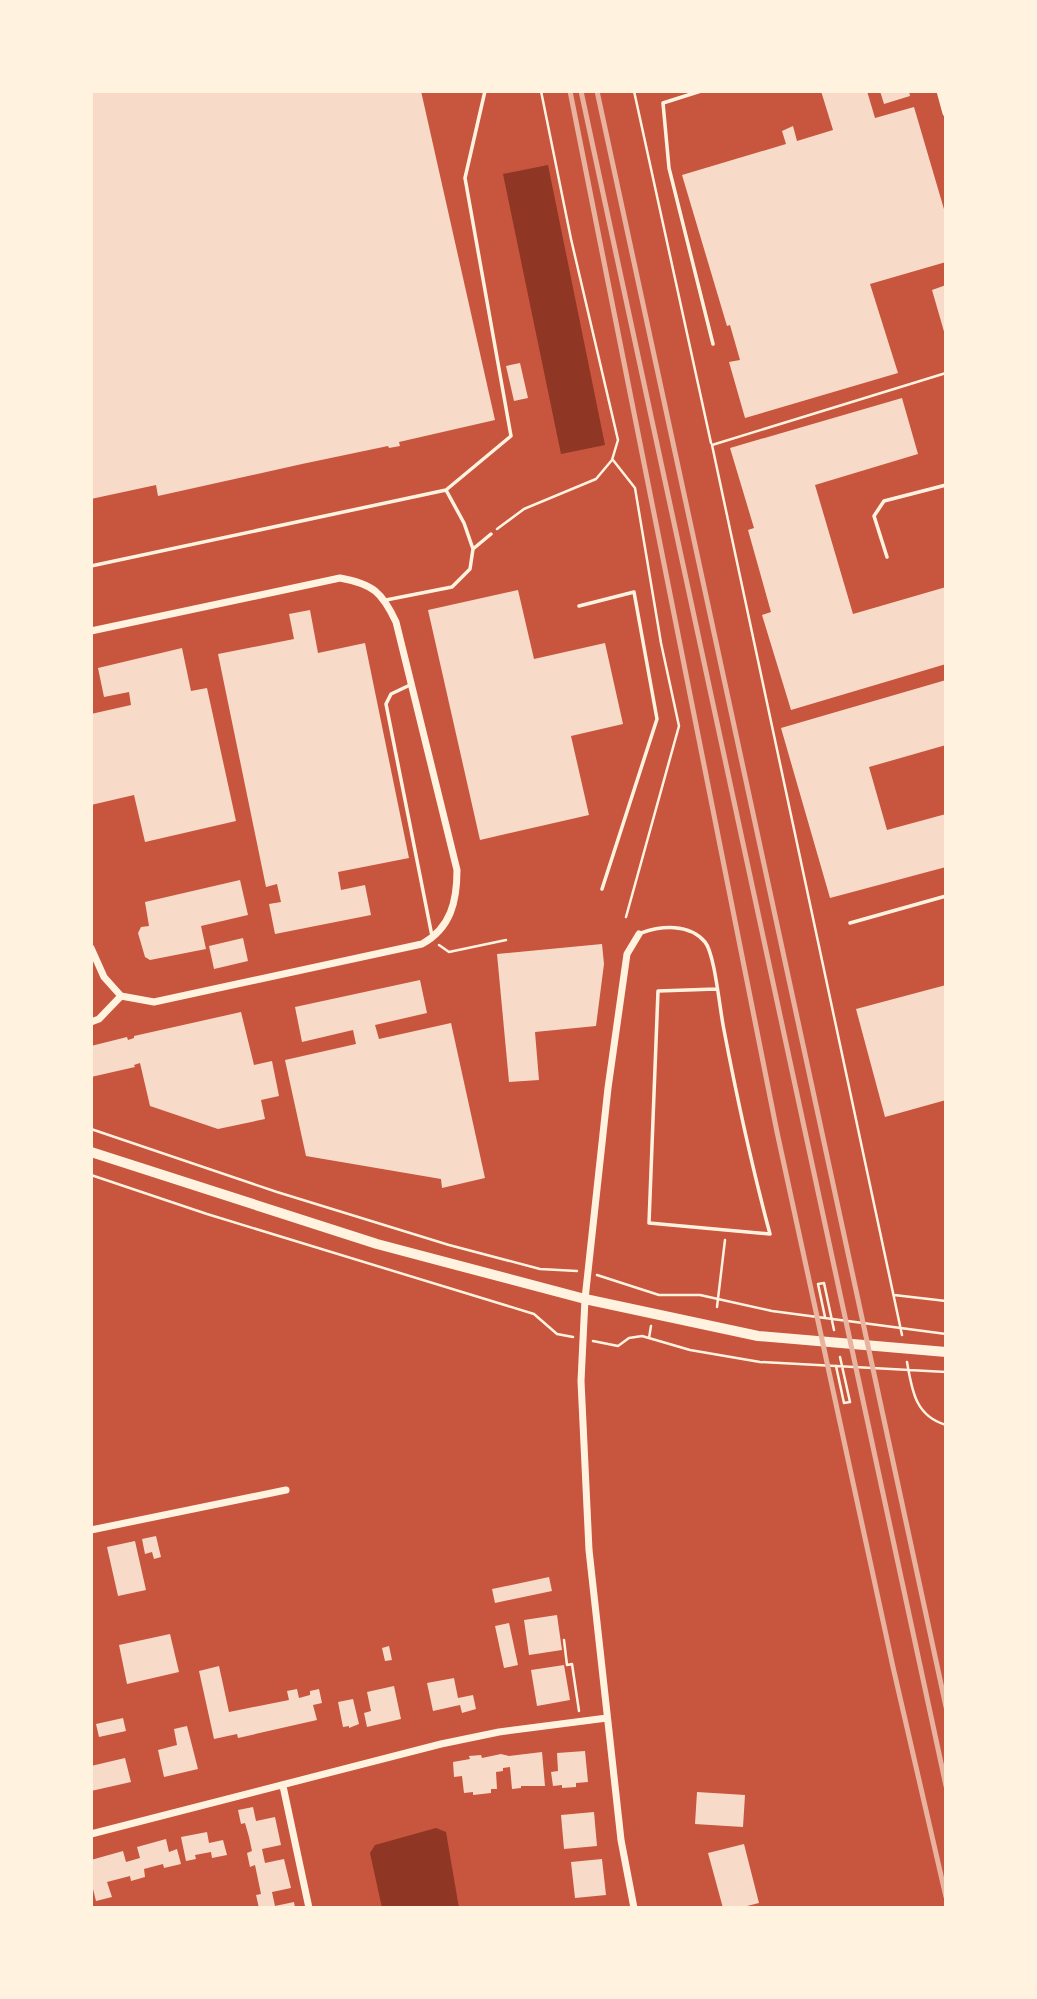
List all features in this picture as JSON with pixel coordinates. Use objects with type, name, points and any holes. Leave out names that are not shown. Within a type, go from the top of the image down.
[{"type":"main road","points":[[91,1152],[377,1244],[585,1299],[758,1336],[941,1351]]},
{"type":"street","points":[[940,91],[946,113]]},
{"type":"street","points":[[91,631],[340,578],[363,583],[386,600],[396,622],[457,870],[457,894],[450,917],[432,939],[422,944],[155,1002],[121,996],[104,977],[91,948]]},
{"type":"street","points":[[634,1908],[621,1840],[589,1550],[581,1381],[585,1299],[608,1088],[627,954],[639,934]]},
{"type":"street","points":[[91,1022],[99,1019],[121,996]]},
{"type":"street","points":[[91,1530],[286,1490]]},
{"type":"street","points":[[91,1834],[441,1744],[499,1732],[607,1718]]},
{"type":"street","points":[[283,1786],[309,1908]]},
{"type":"lane","points":[[91,566],[446,490],[512,436],[465,178],[485,91]]},
{"type":"lane","points":[[701,91],[663,103],[669,168],[713,344]]},
{"type":"lane","points":[[887,556],[874,516],[877,508],[884,501],[946,485]]},
{"type":"lane","points":[[386,600],[452,587],[470,569],[473,549],[464,523],[446,490]]},
{"type":"lane","points":[[473,549],[491,534]]},
{"type":"lane","points":[[579,606],[634,592],[657,719],[602,890]]},
{"type":"lane","points":[[412,684],[391,694],[386,704],[432,939]]},
{"type":"lane","points":[[850,923],[946,896]]},
{"type":"lane","points":[[639,934],[657,928],[682,929],[698,935],[707,944],[769,1234],[649,1223],[658,990],[716,989]]},
{"type":"path","points":[[491,534],[523,509],[596,479],[612,460],[618,440],[571,239],[541,91]]},
{"type":"path","points":[[634,91],[904,1346]]},
{"type":"path","points":[[712,445],[946,373]]},
{"type":"path","points":[[432,939],[449,952],[506,940]]},
{"type":"path","points":[[91,1129],[277,1192],[449,1245],[540,1269],[563,1269],[608,1277],[618,1283],[659,1295],[700,1295],[772,1311],[946,1334]]},
{"type":"path","points":[[91,1175],[207,1214],[534,1314],[557,1334],[618,1346],[629,1338],[642,1336],[690,1350],[760,1362],[946,1371]]},
{"type":"path","points":[[717,1307],[726,1230]]},
{"type":"path","points":[[825,1318],[818,1284],[824,1283],[830,1308]]},
{"type":"path","points":[[894,1295],[946,1301]]},
{"type":"path","points":[[735,1358],[736,1350]]},
{"type":"path","points":[[906,1359],[914,1398],[932,1420],[946,1425]]},
{"type":"path","points":[[836,1366],[844,1404],[850,1402],[844,1379]]},
{"type":"path","points":[[564,1640],[568,1665],[572,1664],[580,1721]]},
{"type":"shaded area","points":[[548,165],[605,445],[561,454],[503,174]]},
{"type":"shaded area","points":[[436,1828],[446,1832],[459,1908],[382,1908],[370,1853],[375,1845]]},
{"type":"building","points":[[91,91],[421,91],[495,420],[399,442],[400,446],[388,446],[158,496],[156,485],[91,499]]},
{"type":"building","points":[[821,91],[867,91],[875,118],[914,107],[946,216],[946,262],[870,284],[898,373],[745,418],[729,362],[740,360],[730,325],[727,326],[682,175],[786,144],[782,131],[793,126],[797,141],[833,130]]},
{"type":"building","points":[[880,91],[909,91],[910,96],[884,104]]},
{"type":"building","points":[[946,285],[946,335],[945,335],[932,290]]},
{"type":"building","points":[[520,363],[528,398],[514,401],[506,366]]},
{"type":"building","points":[[902,398],[918,454],[815,485],[853,614],[946,587],[946,664],[791,710],[762,615],[771,612],[748,530],[754,528],[730,448]]},
{"type":"building","points":[[518,590],[534,659],[605,643],[623,724],[571,736],[589,815],[480,840],[428,610]]},
{"type":"building","points":[[310,610],[318,653],[365,643],[409,858],[338,872],[341,890],[365,885],[371,915],[275,934],[269,904],[281,902],[277,884],[266,887],[218,654],[294,639],[289,614]]},
{"type":"building","points":[[182,648],[191,691],[207,688],[236,821],[145,842],[134,795],[91,805],[91,714],[131,705],[129,692],[104,697],[98,668]]},
{"type":"building","points":[[946,680],[946,745],[869,767],[887,830],[946,814],[946,867],[830,898],[781,728]]},
{"type":"building","points":[[240,880],[248,915],[201,926],[206,949],[150,960],[145,957],[138,933],[141,927],[149,926],[145,902]]},
{"type":"building","points":[[243,938],[248,961],[214,969],[209,946]]},
{"type":"building","points":[[602,944],[604,964],[596,1026],[535,1032],[539,1080],[509,1082],[497,954]]},
{"type":"building","points":[[420,980],[427,1013],[375,1025],[379,1039],[451,1023],[485,1178],[442,1188],[441,1179],[306,1156],[285,1060],[356,1044],[353,1030],[302,1042],[295,1007]]},
{"type":"building","points":[[946,985],[946,1100],[885,1117],[856,1009]]},
{"type":"building","points":[[241,1012],[254,1065],[272,1061],[279,1096],[261,1100],[265,1119],[218,1129],[150,1106],[140,1063],[134,1065],[135,1067],[91,1077],[91,1046],[127,1037],[128,1040],[134,1036]]},
{"type":"building","points":[[156,1536],[161,1557],[154,1559],[152,1552],[145,1554],[142,1539]]},
{"type":"building","points":[[135,1541],[146,1590],[118,1596],[107,1547]]},
{"type":"building","points":[[549,1577],[552,1591],[495,1603],[492,1589]]},
{"type":"building","points":[[557,1615],[562,1650],[529,1655],[524,1620]]},
{"type":"building","points":[[509,1623],[518,1665],[504,1668],[495,1626]]},
{"type":"building","points":[[170,1634],[179,1672],[127,1684],[119,1645]]},
{"type":"building","points":[[389,1646],[392,1660],[385,1661],[382,1648]]},
{"type":"building","points":[[564,1665],[570,1700],[537,1706],[531,1670]]},
{"type":"building","points":[[219,1666],[229,1712],[289,1700],[287,1691],[297,1689],[299,1698],[319,1689],[322,1703],[313,1705],[317,1720],[238,1738],[237,1734],[214,1739],[199,1671]]},
{"type":"building","points":[[454,1678],[458,1698],[473,1695],[476,1709],[462,1713],[460,1705],[433,1711],[427,1683]]},
{"type":"building","points":[[394,1686],[401,1719],[367,1727],[364,1713],[371,1711],[367,1692]]},
{"type":"building","points":[[353,1699],[359,1724],[343,1727],[338,1702]]},
{"type":"building","points":[[123,1718],[126,1731],[99,1737],[96,1724]]},
{"type":"building","points":[[187,1726],[198,1769],[164,1777],[158,1750],[177,1745],[174,1729]]},
{"type":"building","points":[[585,1751],[588,1782],[576,1783],[576,1787],[553,1786],[551,1772],[558,1771],[557,1753]]},
{"type":"building","points":[[542,1752],[545,1786],[521,1786],[512,1789],[510,1767],[496,1772],[497,1789],[491,1789],[491,1793],[473,1795],[473,1792],[464,1793],[462,1776],[454,1777],[453,1762],[470,1759],[469,1756],[481,1755],[482,1758]]},
{"type":"building","points":[[125,1758],[131,1782],[91,1791],[91,1766]]},
{"type":"building","points":[[697,1792],[745,1795],[743,1827],[695,1824]]},
{"type":"building","points":[[253,1807],[256,1821],[275,1817],[281,1845],[262,1849],[265,1863],[284,1859],[291,1888],[272,1892],[275,1906],[294,1902],[295,1908],[259,1908],[256,1895],[261,1894],[255,1865],[250,1867],[247,1853],[252,1851],[245,1823],[241,1824],[238,1810]]},
{"type":"building","points":[[594,1812],[597,1846],[564,1849],[561,1815]]},
{"type":"building","points":[[207,1832],[209,1843],[223,1840],[227,1855],[212,1858],[211,1852],[195,1855],[196,1859],[186,1861],[181,1837]]},
{"type":"building","points":[[166,1839],[169,1852],[177,1849],[181,1864],[164,1868],[163,1864],[144,1869],[145,1877],[131,1881],[130,1876],[107,1882],[112,1897],[96,1901],[91,1889],[91,1860],[123,1851],[126,1862],[140,1858],[137,1847]]},
{"type":"building","points":[[744,1844],[759,1903],[739,1908],[723,1908],[708,1853]]},
{"type":"building","points":[[602,1859],[606,1895],[575,1898],[571,1862]]},
{"type":"railway","points":[[570,91],[777,1132],[893,1667],[946,1897]]},
{"type":"railway","points":[[581,91],[946,1786]]},
{"type":"railway","points":[[597,91],[946,1707]]}]
